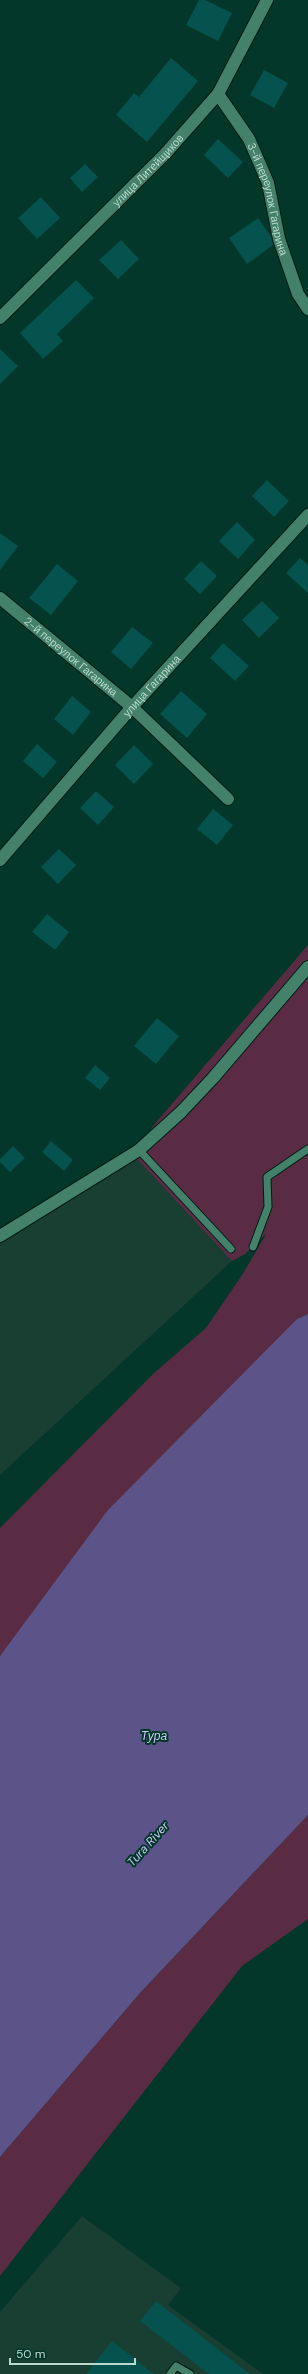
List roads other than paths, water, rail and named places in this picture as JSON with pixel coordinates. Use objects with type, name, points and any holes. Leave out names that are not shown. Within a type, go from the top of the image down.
[{"type":"street","name":"улица Литейщиков","points":[[0,318],[165,154],[218,94],[266,0]]},
{"type":"street","name":"3-й переулок Гагарина","points":[[218,94],[248,139],[268,183],[279,239],[298,294],[308,310]]},
{"type":"street","name":"улица Гагарина","points":[[0,860],[132,707],[308,515]]},
{"type":"street","name":"2-й переулок Гагарина","points":[[0,598],[132,707],[228,799]]},
{"type":"street","points":[[0,1236],[139,1150],[181,1112],[213,1078],[308,967]]},
{"type":"lane","points":[[253,1247],[268,1207],[267,1177],[308,1149]]},
{"type":"lane","points":[[139,1150],[231,1249]]},
{"type":"lane","points":[[170,2374],[176,2366],[190,2374]]},
{"type":"water","name":"Тура","points":[[308,1314],[308,1815],[140,1993],[0,2157],[0,1656],[108,1510],[297,1319]]},
{"type":"water label","name":"Tura River","points":[[148,1844]]}]
